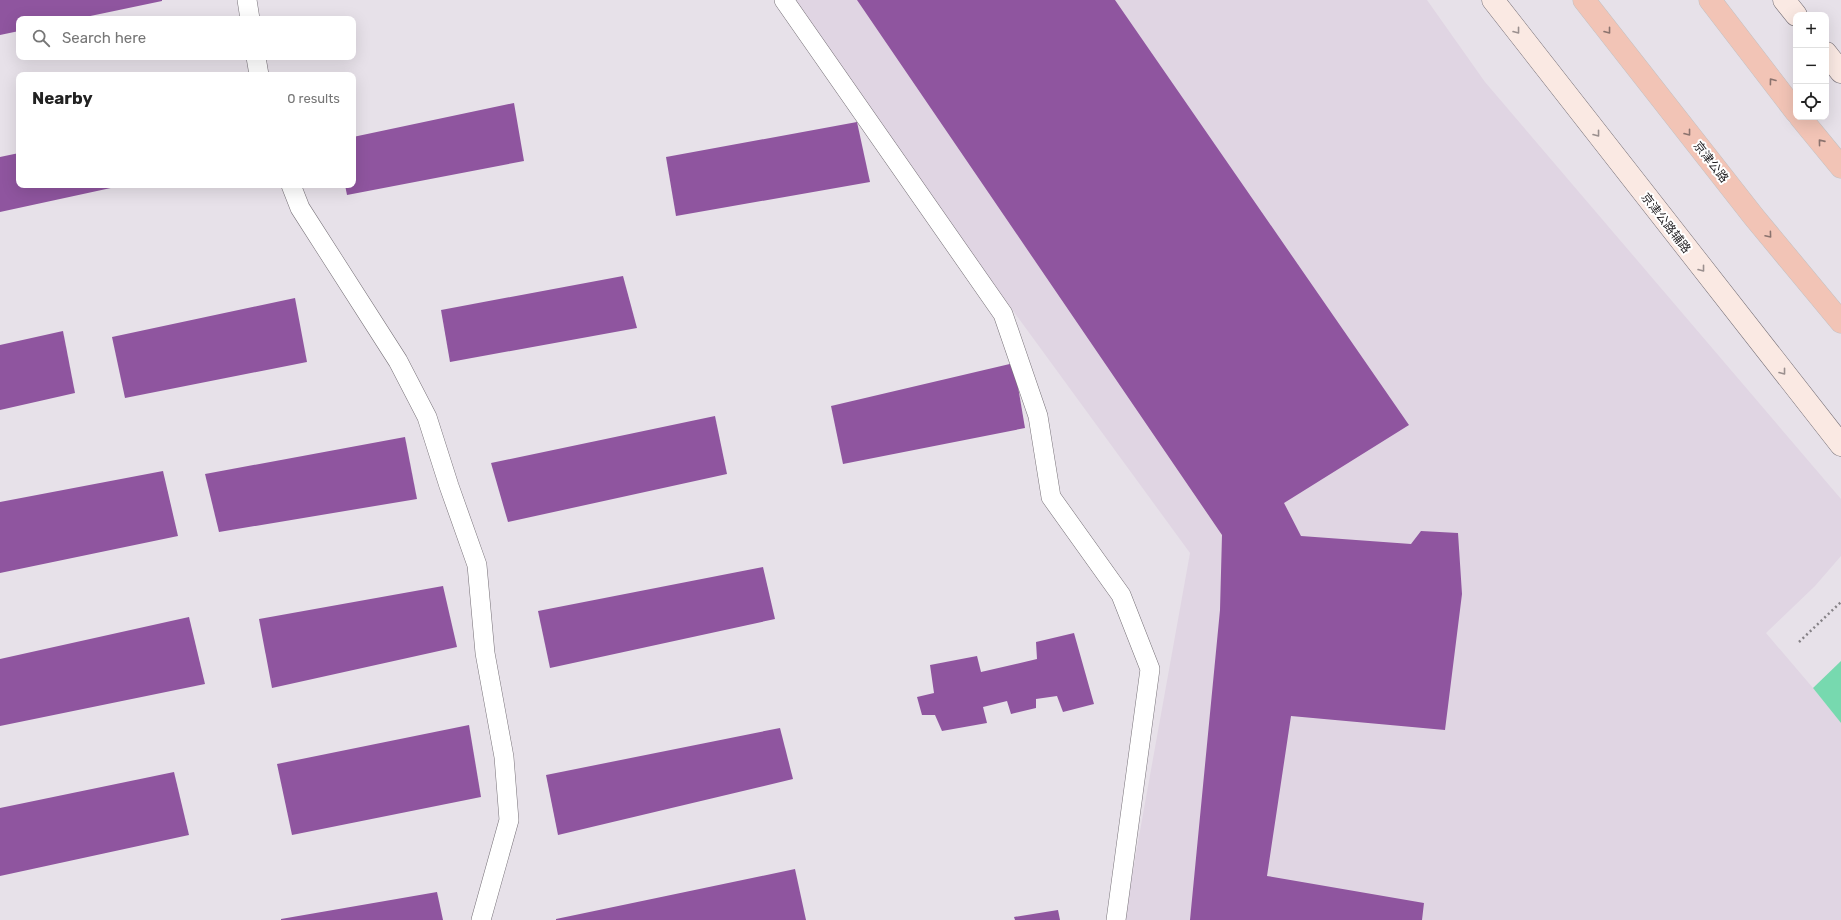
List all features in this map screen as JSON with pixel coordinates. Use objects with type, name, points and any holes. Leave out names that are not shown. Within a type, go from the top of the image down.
[{"type":"highway","name":"京津公路","points":[[1584,0],[1754,217],[1841,322]]},
{"type":"highway","points":[[1710,0],[1793,108]]},
{"type":"highway","points":[[1802,120],[1841,167]]},
{"type":"main road","name":"京津公路辅路","points":[[1493,0],[1841,445]]},
{"type":"main road","points":[[1784,0],[1793,12]]},
{"type":"main road","points":[[1829,57],[1841,72]]},
{"type":"lane","points":[[247,0],[250,16]]},
{"type":"lane","points":[[784,0],[1003,314],[1038,416],[1051,497],[1121,595],[1150,669],[1116,920]]},
{"type":"lane","points":[[256,60],[258,72]]},
{"type":"lane","points":[[292,188],[300,208],[398,361],[427,417],[449,486],[477,564],[485,653],[504,757],[509,820],[481,920]]},
{"type":"path","points":[[1799,642],[1841,602]]},
{"type":"shaded area","points":[[786,0],[1427,0],[1485,82],[1841,499],[1841,556],[1815,586],[1766,633],[1841,723],[1841,920],[1124,920],[1190,553]]},
{"type":"green space","points":[[1841,661],[1841,723],[1813,688]]},
{"type":"building","points":[[0,0],[162,0],[90,16],[16,16],[16,32],[0,35]]},
{"type":"building","points":[[857,0],[1115,0],[1409,425],[1284,503],[1301,536],[1411,544],[1421,531],[1458,533],[1462,594],[1445,730],[1291,716],[1267,876],[1424,903],[1422,920],[1190,920],[1220,610],[1222,535]]},
{"type":"building","points":[[514,103],[524,161],[347,195],[346,188],[356,188],[356,136]]},
{"type":"building","points":[[857,122],[870,182],[676,216],[666,157]]},
{"type":"building","points":[[16,154],[16,188],[111,188],[0,212],[0,157]]},
{"type":"building","points":[[623,276],[637,328],[450,362],[441,310]]},
{"type":"building","points":[[295,298],[307,362],[125,398],[112,337]]},
{"type":"building","points":[[63,331],[75,393],[0,410],[0,345]]},
{"type":"building","points":[[1014,363],[1025,428],[843,464],[831,406]]},
{"type":"building","points":[[715,416],[727,474],[508,522],[491,463]]},
{"type":"building","points":[[405,437],[417,499],[219,532],[205,474]]},
{"type":"building","points":[[163,471],[178,536],[0,573],[0,502]]},
{"type":"building","points":[[763,567],[775,619],[550,668],[538,611]]},
{"type":"building","points":[[443,586],[457,647],[272,688],[259,619]]},
{"type":"building","points":[[189,617],[205,684],[0,726],[0,659]]},
{"type":"building","points":[[1074,633],[1094,704],[1063,712],[1057,696],[1036,699],[1036,708],[1011,714],[1007,701],[983,707],[987,723],[942,731],[935,715],[922,715],[917,697],[934,693],[930,665],[977,656],[981,672],[1037,659],[1036,642]]},
{"type":"building","points":[[469,725],[481,797],[292,835],[277,764]]},
{"type":"building","points":[[780,728],[793,779],[558,835],[546,775]]},
{"type":"building","points":[[174,772],[189,835],[0,876],[0,808]]},
{"type":"building","points":[[795,869],[806,920],[556,920],[556,919]]},
{"type":"building","points":[[437,892],[443,920],[281,920],[281,919]]},
{"type":"building","points":[[1058,910],[1060,920],[1015,920],[1014,917]]}]
